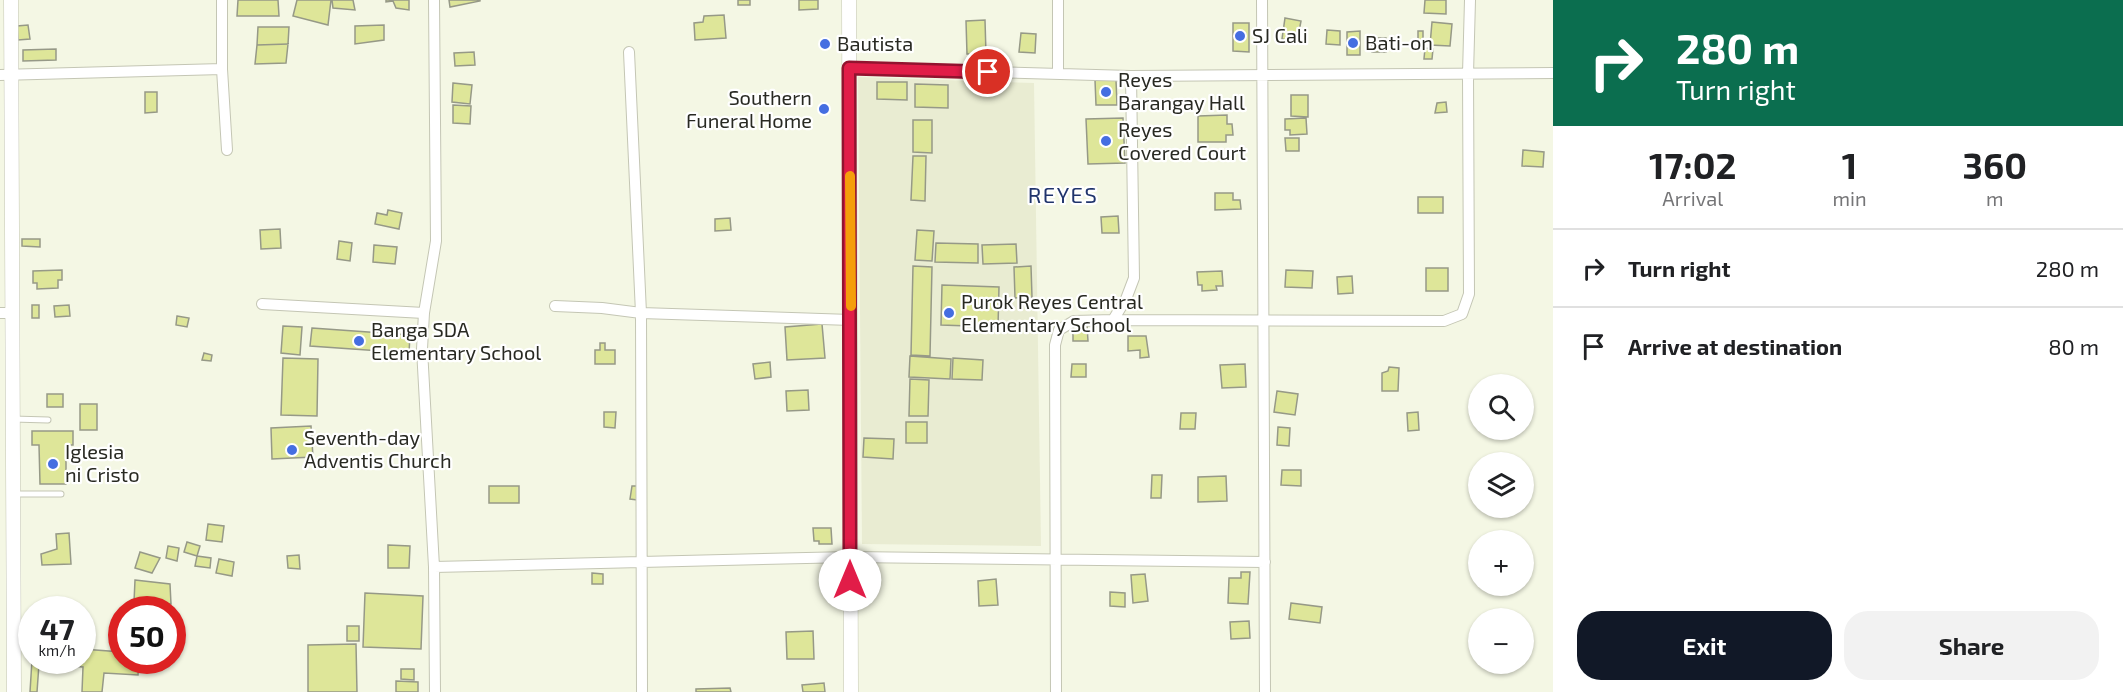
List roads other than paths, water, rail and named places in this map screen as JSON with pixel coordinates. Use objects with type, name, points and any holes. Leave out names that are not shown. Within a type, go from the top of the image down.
[{"type":"street","points":[[11,0],[6,75],[5,313],[11,419],[14,692]]},
{"type":"street","points":[[222,0],[222,69],[227,150]]},
{"type":"street","points":[[434,0],[436,242],[424,313],[422,350],[435,567],[435,692]]},
{"type":"street","points":[[849,0],[851,692]]},
{"type":"street","points":[[1058,0],[1058,74]]},
{"type":"street","points":[[1262,0],[1265,692]]},
{"type":"street","points":[[1056,692],[1055,337],[1066,324],[1113,320],[1444,321],[1462,314],[1469,294],[1470,0]]},
{"type":"street","points":[[629,52],[641,313],[642,692]]},
{"type":"street","points":[[849,68],[1131,76],[1553,73]]},
{"type":"street","points":[[6,75],[222,69]]},
{"type":"street","points":[[1113,320],[1126,299],[1134,278],[1131,76]]},
{"type":"street","points":[[262,304],[424,313]]},
{"type":"street","points":[[555,306],[602,308],[641,313],[851,320]]},
{"type":"street","points":[[435,567],[850,557],[1265,562]]},
{"type":"lane","points":[[11,419],[48,420]]},
{"type":"lane","points":[[12,494],[61,494]]},
{"type":"place","name":"SJ Cali","points":[[1240,36]]},
{"type":"place","name":"Bati-on","points":[[1353,43]]},
{"type":"place","name":"Bautista","points":[[825,44]]},
{"type":"place","name":"Reyes Barangay Hall","points":[[1106,92]]},
{"type":"place","name":"Southern Funeral Home","points":[[824,109]]},
{"type":"place","name":"Reyes Covered Court","points":[[1106,141]]},
{"type":"place","name":"Purok Reyes Central Elementary School","points":[[949,313]]},
{"type":"place","name":"Banga SDA Elementary School","points":[[359,341]]},
{"type":"place","name":"Seventh-day Adventis Church","points":[[292,450]]},
{"type":"place","name":"Iglesia ni Cristo","points":[[53,464]]},
{"type":"district","name":"REYES","points":[[1063,195]]}]
